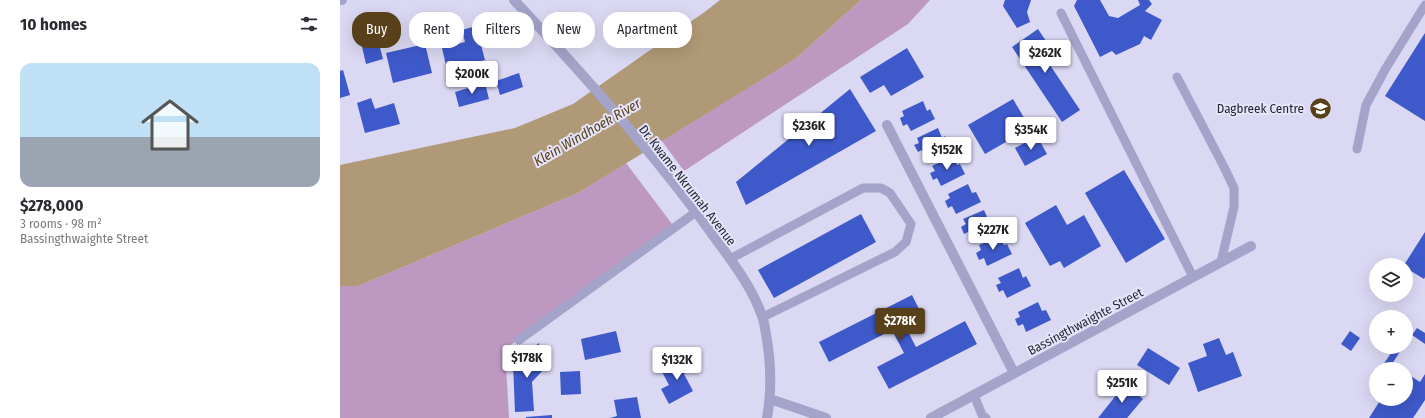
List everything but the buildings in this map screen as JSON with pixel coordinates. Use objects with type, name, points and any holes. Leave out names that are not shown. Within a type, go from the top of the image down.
[{"type":"street","name":"Dr. Kwame Nkrumah Avenue","points":[[514,0],[585,77],[669,178],[750,286],[763,317],[770,354],[770,399],[767,418]]},
{"type":"street","points":[[887,125],[1014,373]]},
{"type":"street","name":"Bassingthwaighte Street","points":[[931,418],[1251,246]]},
{"type":"street","points":[[770,399],[826,418]]},
{"type":"lane","points":[[1357,149],[1366,105],[1386,68],[1425,5]]},
{"type":"lane","points":[[1061,13],[1193,277]]},
{"type":"lane","points":[[1177,77],[1234,188],[1234,207],[1221,262]]},
{"type":"lane","points":[[730,259],[863,188],[881,188],[890,193],[911,224],[906,242],[895,252],[763,317]]},
{"type":"lane","points":[[519,340],[696,212]]},
{"type":"lane","points":[[974,395],[982,416],[986,418]]},
{"type":"shaded area","points":[[861,0],[930,0],[908,24],[684,171],[662,141],[795,59]]},
{"type":"shaded area","points":[[626,163],[675,228],[505,349],[509,418],[340,418],[340,286],[358,286],[578,193]]},
{"type":"water","name":"Klein Windhoek River","points":[[720,0],[861,0],[795,59],[578,193],[358,286],[340,286],[340,165],[515,128],[573,104],[653,48],[692,48],[692,21]]},
{"type":"place","name":"Dagbreek Centre","points":[[1320,108]]}]
